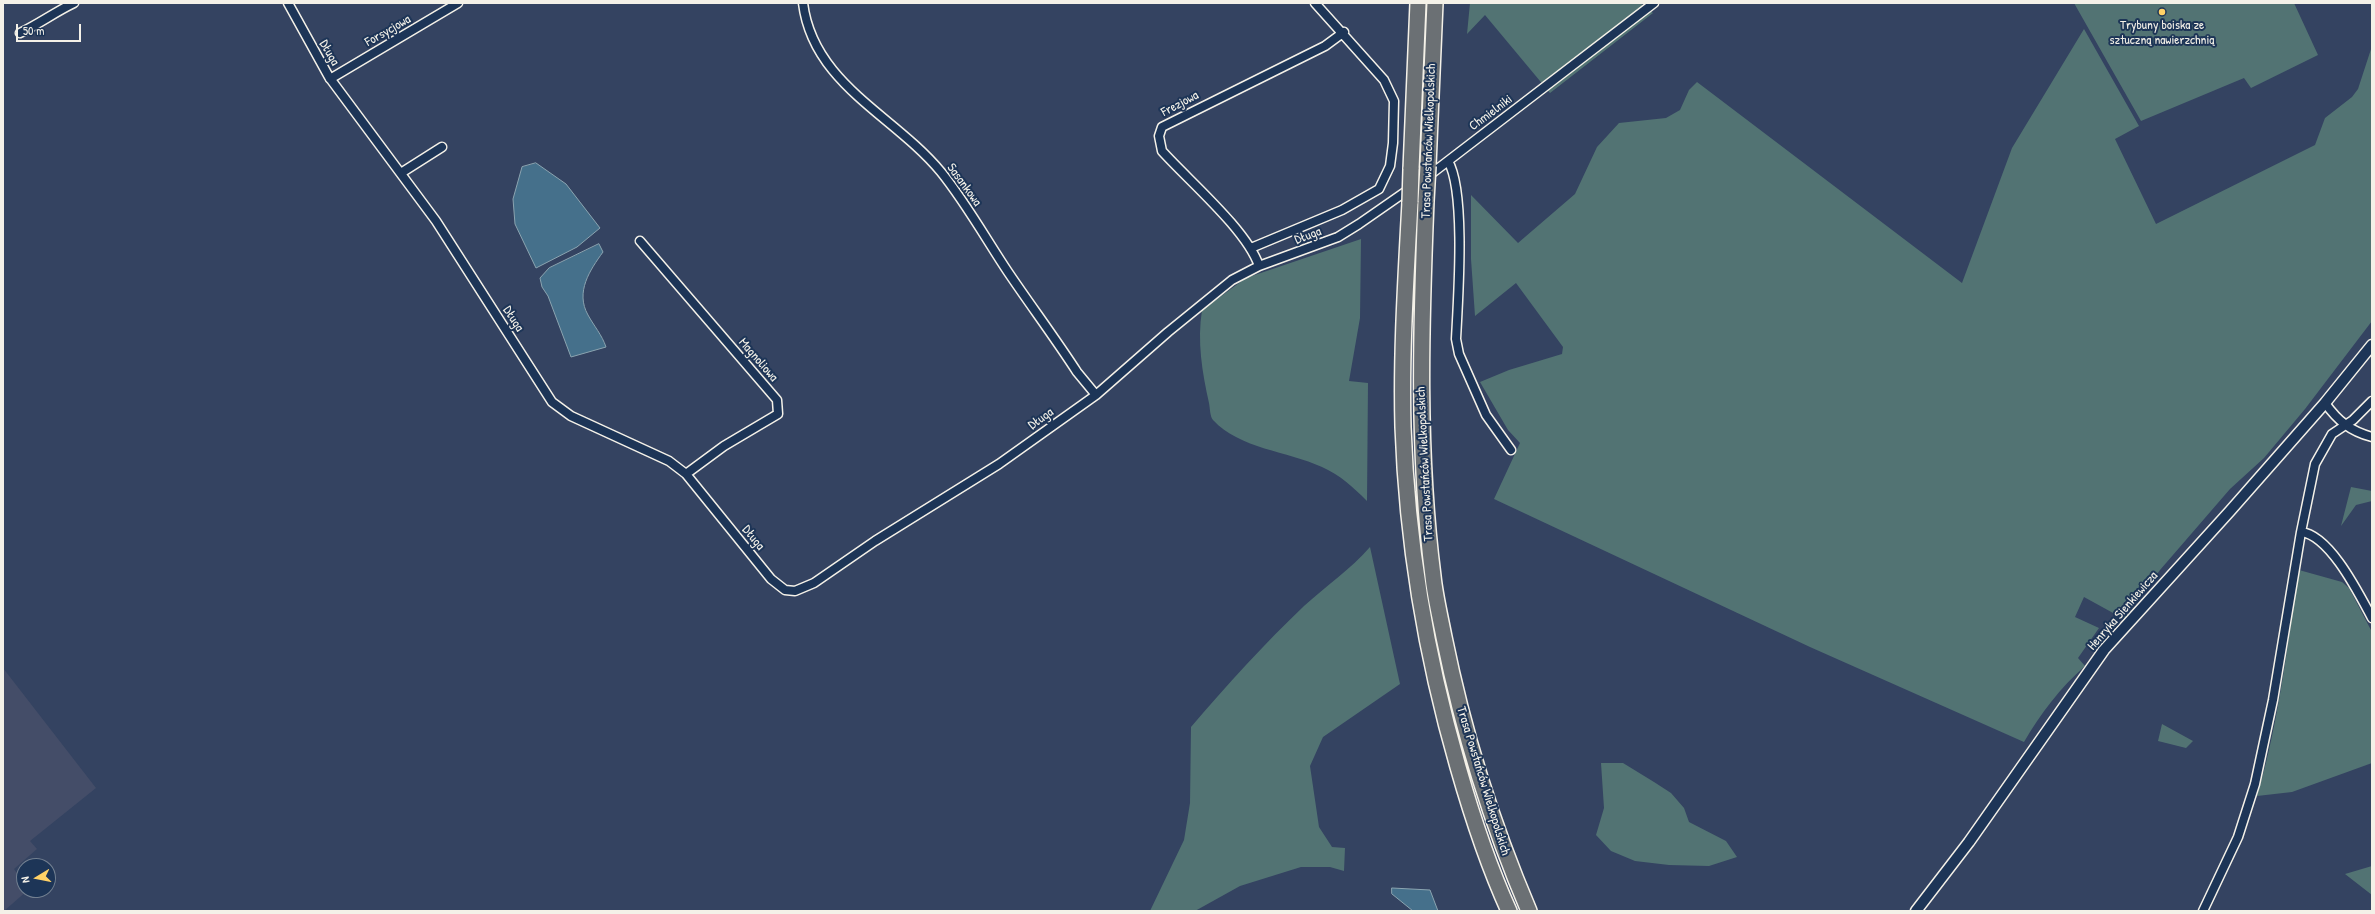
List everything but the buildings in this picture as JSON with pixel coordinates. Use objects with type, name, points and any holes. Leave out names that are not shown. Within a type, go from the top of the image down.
[{"type":"highway","name":"Trasa Powstańców Wielkopolskich","points":[[1418,3],[1404,318],[1404,426],[1407,494],[1415,569],[1437,687],[1449,736],[1481,841],[1509,911]]},
{"type":"highway","name":"Trasa Powstańców Wielkopolskich","points":[[1434,3],[1421,324],[1421,414],[1426,509],[1433,577],[1452,676],[1470,746],[1489,810],[1529,911]]},
{"type":"street","points":[[20,33],[74,3]]},
{"type":"street","name":"Długa","points":[[288,3],[330,79],[436,221],[539,383],[558,408],[571,416],[669,461],[686,474],[771,579],[785,590],[795,591],[814,583],[875,541],[999,464],[1096,395],[1217,291],[1242,274],[1259,266],[1338,237]]},
{"type":"street","name":"Forsycjowa","points":[[330,79],[412,32],[458,3]]},
{"type":"street","name":"Sasankowa","points":[[803,3],[809,34],[820,55],[856,95],[940,171],[964,203],[1077,372],[1096,395]]},
{"type":"street","points":[[1250,248],[1342,210],[1379,189],[1390,166],[1393,143],[1394,101],[1384,80],[1344,32],[1315,3]]},
{"type":"street","name":"Chmielniki","points":[[1338,237],[1399,197],[1448,161],[1654,3]]},
{"type":"street","name":"Frezjowa","points":[[1259,266],[1250,248],[1231,223],[1162,151],[1159,136],[1162,127],[1325,46],[1344,32]]},
{"type":"street","points":[[401,174],[442,147]]},
{"type":"street","points":[[1448,161],[1455,176],[1458,203],[1456,339],[1459,354],[1486,415],[1511,450]]},
{"type":"street","name":"Magnoliowa","points":[[640,241],[777,400],[778,414],[771,420],[724,446],[686,474]]},
{"type":"street","name":"Henryka Sienkiewicza","points":[[1916,911],[1968,842],[2104,650],[2325,403],[2372,344]]},
{"type":"street","points":[[2203,911],[2238,837],[2255,784],[2273,700],[2301,532],[2315,464],[2332,434],[2357,417],[2372,401]]},
{"type":"street","points":[[2325,403],[2344,425],[2352,431],[2372,437]]},
{"type":"street","points":[[2301,532],[2313,536],[2339,563],[2372,618]]},
{"type":"shaded area","points":[[536,163],[566,184],[600,228],[577,247],[536,268],[515,224],[513,199],[522,167]]},
{"type":"shaded area","points":[[599,244],[603,252],[589,274],[583,298],[584,306],[588,315],[606,347],[571,357],[548,296],[542,287],[540,278],[549,268]]},
{"type":"shaded area","points":[[3,668],[96,788],[30,841],[37,849],[27,858],[16,858],[16,867],[14,869],[16,872],[16,898],[19,898],[4,911]]},
{"type":"shaded area","points":[[1392,888],[1430,890],[1438,911],[1413,911],[1392,894]]},
{"type":"green space","points":[[1470,3],[1640,3],[1653,13],[1550,93],[1485,15],[1467,34]]},
{"type":"green space","points":[[2074,3],[2294,3],[2318,55],[2251,88],[2244,78],[2141,121]]},
{"type":"green space","points":[[2084,29],[2139,126],[2115,139],[2156,224],[2315,145],[2325,118],[2352,97],[2358,89],[2372,46],[2372,321],[2305,409],[2264,458],[2230,489],[2160,570],[2124,619],[2084,597],[2075,617],[2099,628],[2078,658],[2085,666],[2067,683],[2052,701],[2024,742],[1810,647],[1494,499],[1520,443],[1508,430],[1480,382],[1509,370],[1562,354],[1563,347],[1516,283],[1475,316],[1471,259],[1471,195],[1518,243],[1575,194],[1597,147],[1619,123],[1666,118],[1680,110],[1689,90],[1697,82],[1962,283],[2012,148]]},
{"type":"green space","points":[[1361,239],[1360,318],[1349,381],[1368,383],[1367,501],[1346,482],[1329,470],[1236,437],[1224,430],[1213,420],[1204,380],[1200,345],[1202,310],[1246,278]]},
{"type":"green space","points":[[2351,487],[2372,491],[2372,501],[2356,505],[2341,526]]},
{"type":"green space","points":[[1370,547],[1400,684],[1323,737],[1310,766],[1319,827],[1332,847],[1345,848],[1344,871],[1330,867],[1301,867],[1240,886],[1195,911],[1150,911],[1184,840],[1190,803],[1191,727],[1232,680],[1275,635],[1304,606],[1347,570]]},
{"type":"green space","points":[[2299,570],[2342,582],[2349,588],[2372,632],[2372,763],[2292,792],[2257,796],[2265,768],[2277,712]]},
{"type":"green space","points":[[2162,724],[2193,741],[2186,748],[2158,741]]},
{"type":"green space","points":[[1601,763],[1623,763],[1671,793],[1684,808],[1689,822],[1726,841],[1737,857],[1709,866],[1669,865],[1635,861],[1611,851],[1596,835],[1604,808]]},
{"type":"green space","points":[[2372,866],[2372,895],[2345,874]]},
{"type":"place","name":"Trybuny boiska ze sztuczną nawierzchnią","points":[[2162,12]]}]
